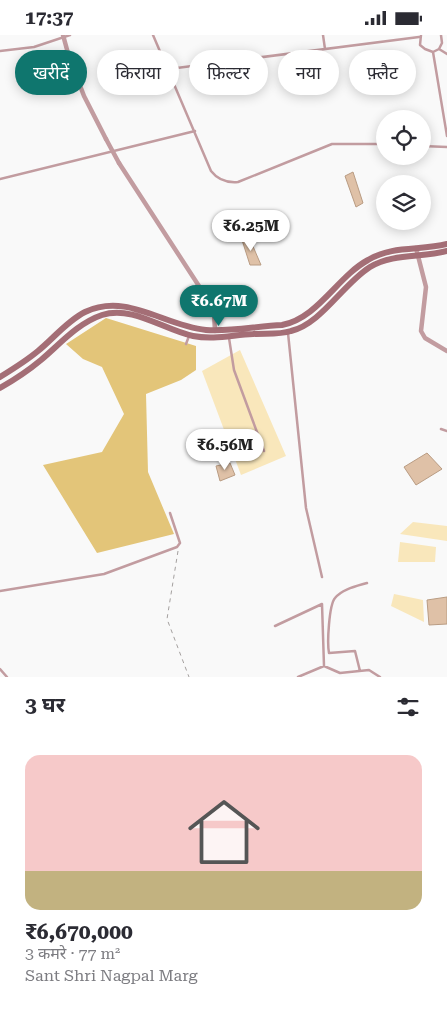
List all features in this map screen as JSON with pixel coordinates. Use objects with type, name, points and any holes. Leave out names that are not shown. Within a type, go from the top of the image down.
[{"type":"street","points":[[63,35],[84,96],[119,163],[210,303],[214,313],[215,339]]},
{"type":"street","points":[[0,377],[36,353],[77,317],[102,306],[132,308],[190,328],[215,330],[293,322],[309,313],[345,275],[367,260],[392,250],[447,244]]},
{"type":"street","points":[[416,248],[426,287],[421,331],[425,339],[447,351]]},
{"type":"street","points":[[0,388],[38,362],[80,326],[102,315],[118,313],[130,315],[190,335],[215,339],[288,332],[302,327],[311,320],[347,285],[371,266],[388,259],[417,257],[447,251]]},
{"type":"lane","points":[[0,51],[34,47],[70,35]]},
{"type":"lane","points":[[153,35],[160,50]]},
{"type":"lane","points":[[324,35],[325,49]]},
{"type":"lane","points":[[179,68],[420,36],[420,45],[433,52],[439,49],[442,43],[441,35]]},
{"type":"lane","points":[[439,49],[447,54]]},
{"type":"lane","points":[[433,52],[447,135]]},
{"type":"lane","points":[[179,93],[214,175],[222,181],[234,182],[274,169],[332,144],[376,144]]},
{"type":"lane","points":[[0,179],[195,131]]},
{"type":"lane","points":[[431,146],[447,147]]},
{"type":"lane","points":[[288,332],[306,508],[322,577]]},
{"type":"lane","points":[[186,344],[190,335]]},
{"type":"lane","points":[[228,337],[234,371],[264,451]]},
{"type":"lane","points":[[441,429],[447,431]]},
{"type":"lane","points":[[0,591],[104,574],[179,545],[170,513]]},
{"type":"lane","points":[[360,671],[354,651],[329,653],[331,608],[335,598],[340,593],[367,583]]},
{"type":"lane","points":[[275,626],[322,604],[324,666]]},
{"type":"lane","points":[[298,677],[324,666],[336,672],[369,670],[380,677]]},
{"type":"lane","points":[[0,669],[7,677]]},
{"type":"path","points":[[179,545],[167,619],[189,677]]},
{"type":"shaded area","points":[[106,318],[196,346],[196,370],[181,380],[146,394],[148,472],[174,534],[97,553],[43,465],[102,452],[124,414],[102,367],[83,359],[66,344]]},
{"type":"shaded area","points":[[240,350],[286,456],[241,475],[202,371]]},
{"type":"shaded area","points":[[413,522],[447,526],[447,541],[400,534]]},
{"type":"shaded area","points":[[400,542],[436,547],[435,562],[398,562]]},
{"type":"shaded area","points":[[394,594],[423,600],[424,622],[391,606]]},
{"type":"building","points":[[353,172],[363,203],[356,207],[345,176]]},
{"type":"building","points":[[249,237],[261,265],[250,265],[242,240]]},
{"type":"building","points":[[427,453],[442,469],[416,485],[404,467]]},
{"type":"building","points":[[230,463],[235,475],[220,481],[216,466]]},
{"type":"building","points":[[447,597],[447,624],[429,625],[427,600]]}]
